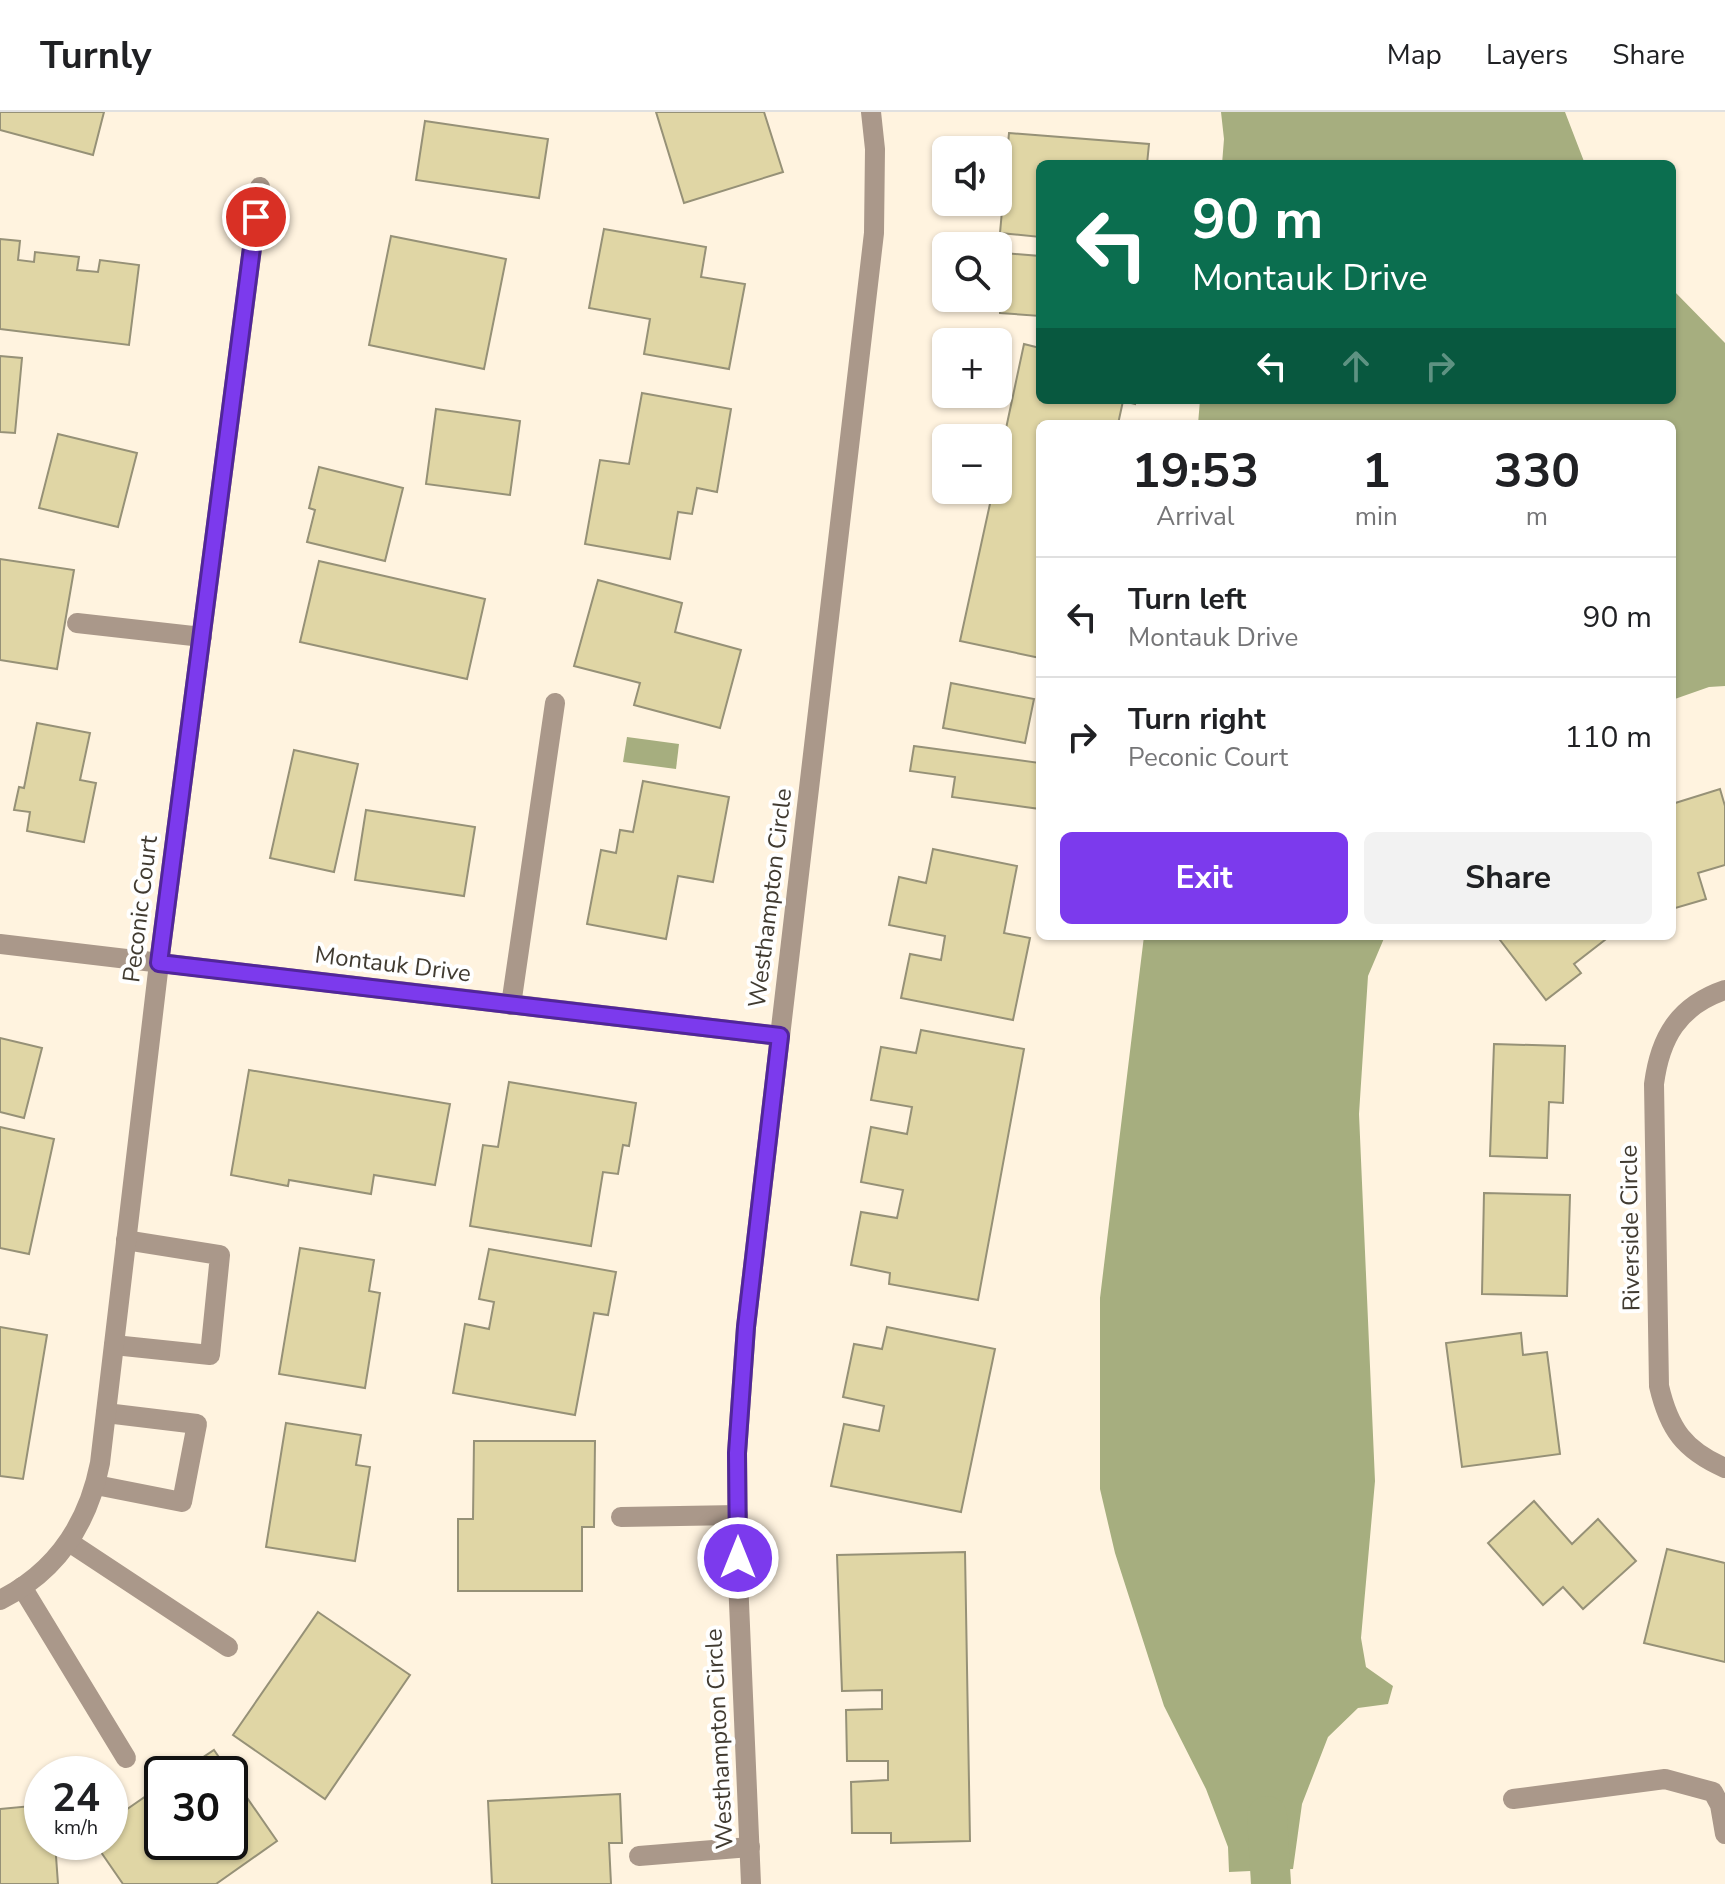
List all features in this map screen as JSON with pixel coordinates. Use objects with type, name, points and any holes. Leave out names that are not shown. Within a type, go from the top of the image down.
[{"type":"street","name":"Westhampton Circle","points":[[751,1884],[738,1579],[737,1453],[746,1327],[874,233],[875,149],[871,112]]},
{"type":"street","name":"Peconic Court","points":[[0,1600],[50,1565],[84,1517],[96,1485],[159,963],[260,187]]},
{"type":"street","points":[[77,623],[202,637]]},
{"type":"street","points":[[511,1005],[555,703]]},
{"type":"street","name":"Montauk Drive","points":[[0,944],[780,1036]]},
{"type":"street","name":"Riverside Circle","points":[[1725,990],[1688,1009],[1668,1032],[1657,1058],[1654,1084],[1659,1386],[1666,1415],[1681,1439],[1703,1458],[1725,1468]]},
{"type":"street","points":[[114,1345],[210,1355],[220,1255],[126,1240]]},
{"type":"street","points":[[96,1485],[182,1502],[197,1424],[106,1413]]},
{"type":"street","points":[[621,1517],[738,1515]]},
{"type":"street","points":[[69,1542],[228,1647]]},
{"type":"street","points":[[22,1587],[125,1756]]},
{"type":"street","points":[[1513,1799],[1665,1779],[1713,1792],[1720,1805],[1725,1834]]},
{"type":"street","points":[[639,1856],[750,1847]]},
{"type":"shaded area","points":[[1221,112],[1565,112],[1583,160],[1222,160]]},
{"type":"shaded area","points":[[1676,293],[1725,343],[1725,686],[1709,687],[1676,699],[1676,420],[1198,420],[1200,404],[1676,404]]},
{"type":"shaded area","points":[[627,737],[679,744],[676,769],[623,762]]},
{"type":"shaded area","points":[[1144,940],[1383,940],[1368,976],[1359,1114],[1375,1481],[1361,1638],[1366,1667],[1393,1686],[1388,1704],[1358,1708],[1328,1737],[1302,1804],[1293,1869],[1229,1872],[1228,1847],[1206,1789],[1164,1706],[1115,1553],[1100,1489],[1100,1298]]},
{"type":"building","points":[[0,112],[104,112],[93,155],[0,130]]},
{"type":"building","points":[[656,112],[764,112],[783,172],[684,203]]},
{"type":"building","points":[[425,121],[548,139],[539,198],[416,180]]},
{"type":"building","points":[[1009,133],[1149,144],[1147,160],[1036,160],[1036,237],[1000,232],[1002,216],[1012,216],[1012,136]]},
{"type":"building","points":[[604,229],[706,247],[701,277],[745,284],[729,369],[644,354],[650,319],[589,308]]},
{"type":"building","points":[[391,236],[506,259],[484,369],[369,345]]},
{"type":"building","points":[[0,239],[20,241],[18,260],[34,262],[35,252],[79,257],[77,270],[98,272],[100,260],[139,265],[129,345],[0,329]]},
{"type":"building","points":[[1012,254],[1036,256],[1036,316],[1000,313],[1012,312]]},
{"type":"building","points":[[1024,344],[1036,347],[1036,404],[1122,404],[1119,420],[1036,420],[1036,657],[960,641],[990,504],[1012,504],[1012,424],[1007,424]]},
{"type":"building","points":[[0,356],[22,358],[15,433],[0,432]]},
{"type":"building","points":[[642,393],[731,409],[717,492],[697,488],[692,514],[678,512],[670,559],[585,544],[600,460],[629,464]]},
{"type":"building","points":[[436,409],[520,421],[510,495],[426,484]]},
{"type":"building","points":[[58,434],[137,453],[118,527],[39,508]]},
{"type":"building","points":[[319,467],[403,488],[385,561],[307,542],[315,510],[309,508]]},
{"type":"building","points":[[0,559],[74,570],[57,669],[0,660]]},
{"type":"building","points":[[319,561],[485,599],[467,679],[300,642]]},
{"type":"building","points":[[598,580],[682,603],[675,632],[741,650],[720,728],[634,705],[640,683],[574,666]]},
{"type":"building","points":[[951,683],[1034,699],[1025,743],[943,728]]},
{"type":"building","points":[[37,723],[90,733],[80,780],[96,783],[84,842],[27,831],[30,812],[14,810],[19,787],[24,788]]},
{"type":"building","points":[[914,746],[1036,762],[1036,808],[952,797],[955,777],[910,771]]},
{"type":"building","points":[[294,750],[358,764],[334,872],[270,858]]},
{"type":"building","points":[[643,781],[729,797],[713,882],[678,876],[666,939],[587,924],[601,850],[616,853],[620,830],[633,832]]},
{"type":"building","points":[[1720,789],[1725,806],[1725,865],[1698,873],[1706,899],[1676,908],[1676,803]]},
{"type":"building","points":[[366,810],[475,827],[464,896],[355,880]]},
{"type":"building","points":[[933,849],[1017,866],[1004,933],[1030,938],[1013,1020],[901,998],[910,954],[941,960],[945,936],[889,925],[899,877],[926,883]]},
{"type":"building","points":[[1500,940],[1605,940],[1574,964],[1581,973],[1546,1000]]},
{"type":"building","points":[[921,1030],[1024,1049],[978,1300],[889,1284],[890,1273],[851,1265],[861,1212],[897,1218],[903,1190],[861,1182],[871,1127],[907,1134],[912,1107],[871,1100],[881,1047],[916,1053]]},
{"type":"building","points":[[0,1038],[42,1048],[24,1118],[0,1112]]},
{"type":"building","points":[[1494,1044],[1565,1046],[1563,1103],[1549,1102],[1547,1158],[1490,1156]]},
{"type":"building","points":[[249,1070],[450,1104],[435,1185],[374,1175],[371,1194],[289,1180],[288,1186],[231,1175]]},
{"type":"building","points":[[509,1082],[636,1103],[629,1146],[623,1145],[618,1174],[603,1172],[591,1246],[470,1226],[483,1145],[498,1147]]},
{"type":"building","points":[[0,1127],[54,1139],[29,1254],[0,1248]]},
{"type":"building","points":[[1484,1193],[1570,1195],[1567,1296],[1482,1294]]},
{"type":"building","points":[[300,1248],[374,1260],[369,1291],[380,1293],[365,1388],[279,1374]]},
{"type":"building","points":[[489,1249],[616,1272],[608,1315],[594,1313],[575,1415],[453,1393],[465,1324],[489,1329],[494,1302],[479,1299]]},
{"type":"building","points":[[0,1327],[47,1335],[23,1479],[0,1476]]},
{"type":"building","points":[[887,1327],[995,1349],[961,1512],[831,1486],[844,1424],[879,1431],[884,1406],[843,1397],[854,1344],[882,1349]]},
{"type":"building","points":[[1521,1333],[1523,1355],[1547,1352],[1560,1454],[1462,1467],[1446,1343]]},
{"type":"building","points":[[286,1423],[361,1435],[356,1465],[370,1467],[355,1561],[266,1547]]},
{"type":"building","points":[[474,1441],[595,1441],[594,1527],[582,1527],[582,1591],[458,1591],[458,1519],[473,1519]]},
{"type":"building","points":[[1534,1501],[1572,1544],[1598,1519],[1636,1561],[1583,1609],[1563,1587],[1543,1605],[1488,1543]]},
{"type":"building","points":[[1667,1549],[1725,1563],[1725,1662],[1644,1643]]},
{"type":"building","points":[[965,1552],[970,1841],[891,1843],[891,1833],[852,1833],[851,1782],[888,1780],[888,1761],[847,1761],[846,1710],[882,1709],[882,1690],[842,1691],[837,1555]]},
{"type":"building","points":[[318,1612],[410,1675],[325,1799],[233,1735]]},
{"type":"building","points":[[620,1794],[622,1843],[609,1843],[611,1884],[492,1884],[488,1801]]},
{"type":"building","points":[[144,1797],[144,1860],[248,1860],[248,1799],[277,1841],[216,1884],[123,1884],[106,1860],[128,1860],[128,1809]]},
{"type":"building","points":[[24,1807],[24,1860],[56,1860],[58,1884],[0,1884],[0,1809]]},
{"type":"waterway","points":[[1267,1816],[1271,1884]]},
{"type":"route","points":[[256,217],[159,963],[780,1036],[746,1327],[737,1453],[738,1558]]}]
